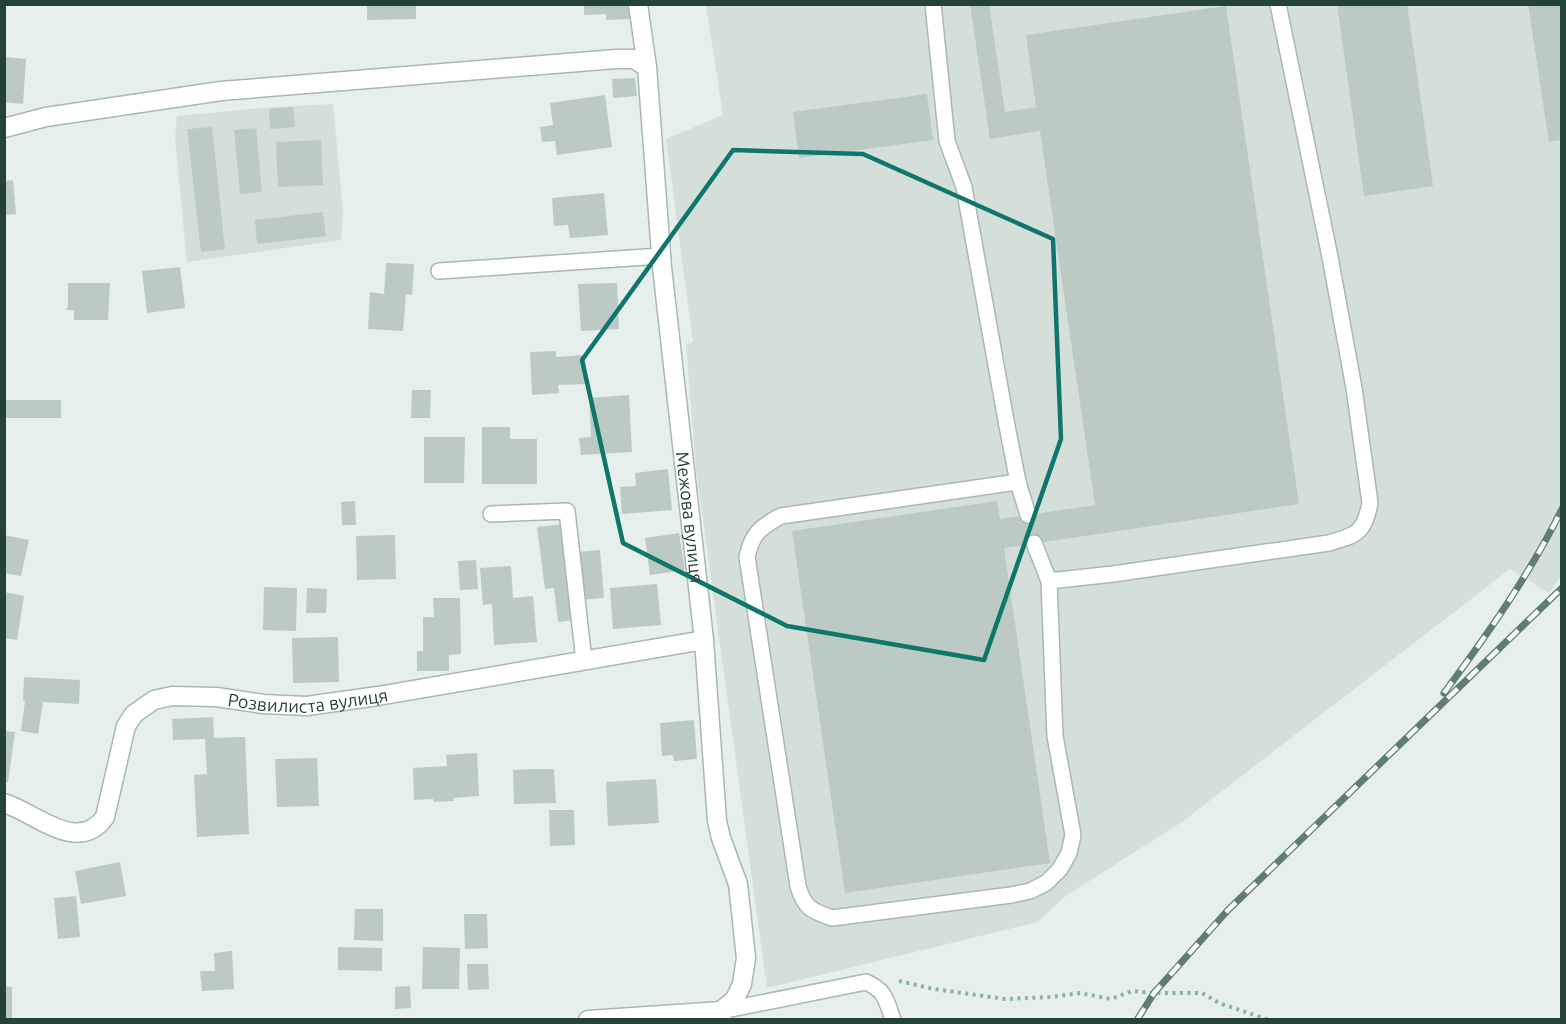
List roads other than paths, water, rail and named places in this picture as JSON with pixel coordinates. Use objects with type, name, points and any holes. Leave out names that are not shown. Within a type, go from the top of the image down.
[{"type":"street","name":"Межова вулиця","points":[[638,4],[647,67],[661,256],[704,640],[717,821],[738,884],[746,958],[742,984],[735,999],[721,1015]]},
{"type":"street","points":[[4,128],[46,117],[221,91],[616,59],[634,59],[647,67]]},
{"type":"street","name":"Розвилиста вулиця","points":[[4,803],[19,808],[64,831],[83,834],[91,831],[105,817],[126,726],[134,714],[154,700],[172,696],[216,698],[263,704],[307,705],[378,696],[704,640]]},
{"type":"street","points":[[588,1020],[721,1015]]},
{"type":"lane","points":[[933,4],[947,141],[964,187],[1018,482],[1028,515]]},
{"type":"lane","points":[[1048,581],[1329,543],[1352,536],[1366,522],[1370,503],[1354,388],[1330,257],[1278,4]]},
{"type":"lane","points":[[439,272],[661,256]]},
{"type":"lane","points":[[1018,482],[781,516],[762,526],[750,542],[747,557],[798,886],[802,900],[814,912],[832,918],[1030,891],[1046,883],[1060,869],[1069,853],[1073,835],[1055,736],[1048,581],[1034,543]]},
{"type":"lane","points":[[491,514],[567,511],[584,661]]},
{"type":"lane","points":[[721,1015],[866,982],[879,988],[886,998],[893,1020]]},
{"type":"railway","points":[[1444,693],[1507,604],[1562,509]]},
{"type":"railway","points":[[1137,1020],[1154,993],[1228,910],[1562,588]]}]
